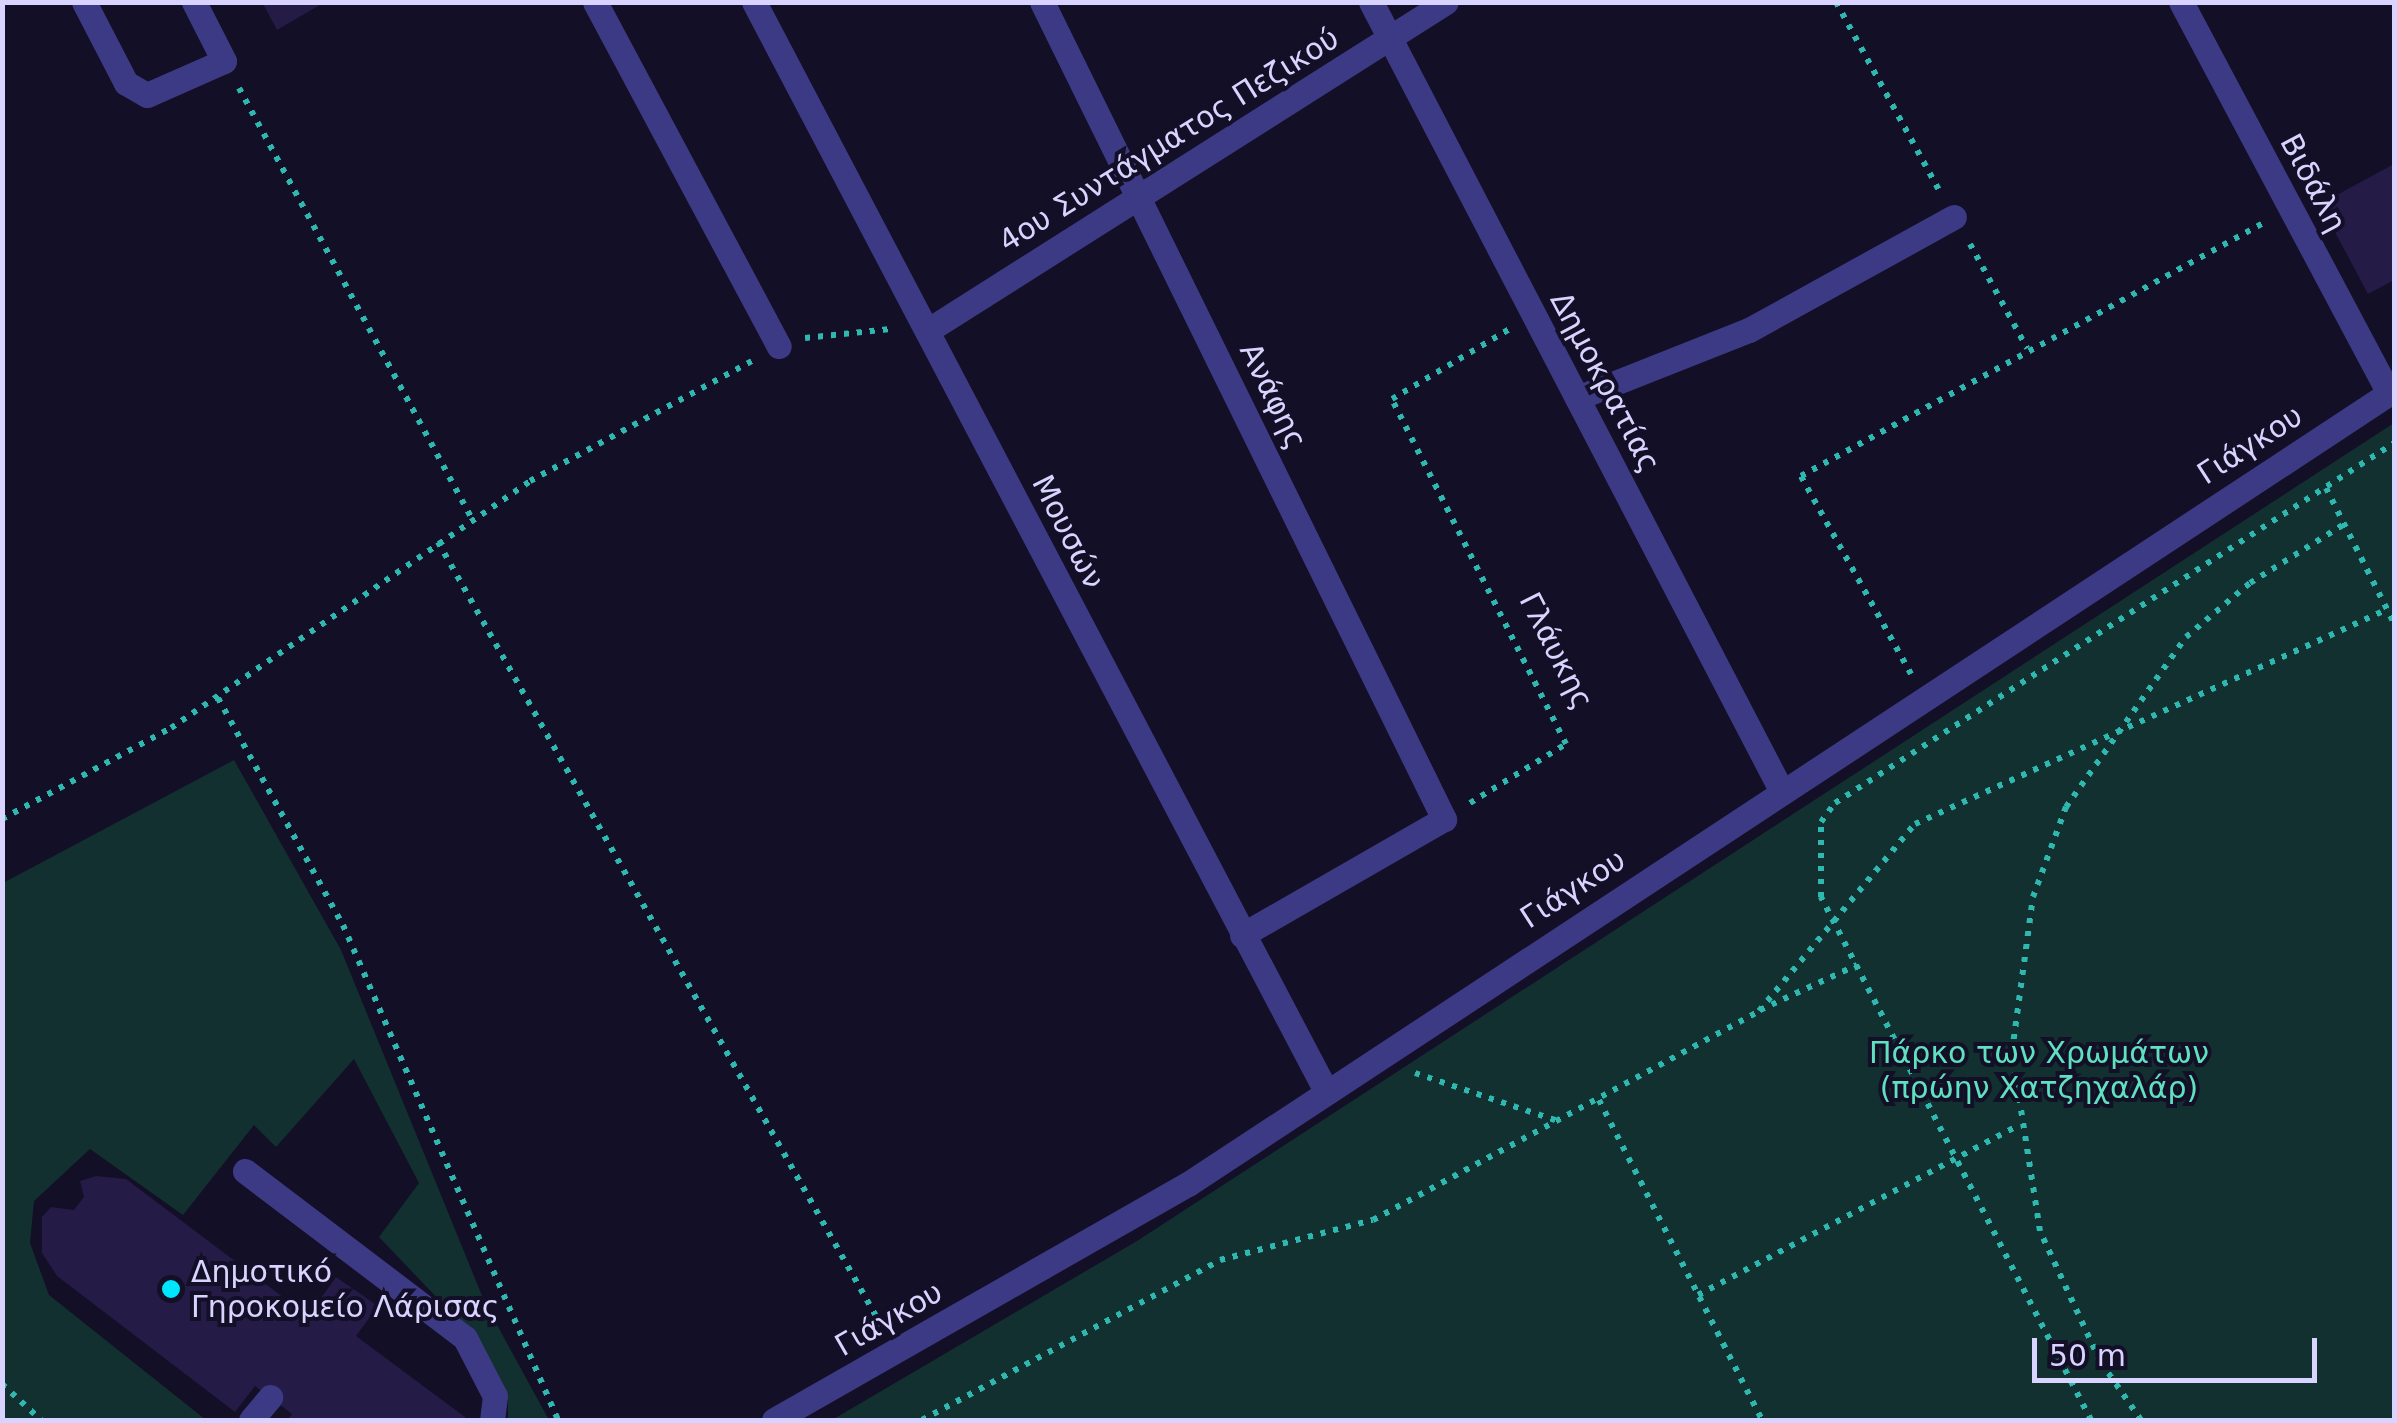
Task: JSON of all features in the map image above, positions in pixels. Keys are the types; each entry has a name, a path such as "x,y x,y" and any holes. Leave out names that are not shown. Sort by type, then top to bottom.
{"street":[{"path":"84,2 126,82 147,95 224,61 194,2"},
{"path":"594,2 779,346"},
{"name":"Μουσών","path":"754,2 1326,1091"},
{"name":"Ανάφης","path":"1042,2 1444,819"},
{"name":"Δημοκρατίας","path":"1372,2 1782,790"},
{"name":"4ου Συντάγματος Πεζικού","path":"927,331 1446,2"},
{"name":"Βιδάλη","path":"2181,2 2392,392"},
{"path":"1576,398 1749,330 1954,217"},
{"name":"Γιάγκου","path":"774,1420 1188,1184 2392,392"},
{"path":"1242,935 1444,819"},
{"path":"245,1171 465,1338 495,1396 492,1420"},
{"path":"251,1420 270,1397"}],"path":[{"path":"1836,2 2026,348"},
{"path":"224,61 473,521"},
{"path":"1924,697 1802,476 2026,348 2290,208"},
{"name":"Γλάυκης","path":"1444,819 1566,744 1392,399 1533,315"},
{"path":"2,820 218,698 438,542 779,346 834,330 927,331"},
{"path":"2091,1420 1835,924 1818,862 1820,822 1835,803 2394,443"},
{"path":"2326,488 2394,623"},
{"path":"2141,1420 2066,1295 2040,1231 2019,1126 2016,979 2034,897 2066,807 2114,728 2186,637 2250,583 2346,524"},
{"path":"438,542 896,1352"},
{"path":"1759,1011 1915,824 2114,728 2388,609"},
{"path":"218,698 343,925 558,1420"},
{"path":"922,1420 1220,1260 1373,1220 1759,1011 1857,965"},
{"path":"1375,1059 1556,1120"},
{"path":"1599,1100 1762,1420"},
{"path":"1698,1295 2019,1126"},
{"path":"2,1384 40,1420"}],"green space":[{"name":"Πάρκο των Χρωμάτων (πρώην Χατζηχαλάρ)","path":"2394,423 2394,1420 832,1420 1137,1241"},
{"path":"234,760 341,950 485,1303 549,1420 508,1420 508,1396 483,1346 379,1237 419,1183 354,1059 276,1147 254,1125 183,1215 90,1149 34,1201 30,1243 49,1295 206,1420 3,1420 3,883"}],"building":[{"path":"262,2 325,2 277,30"},
{"path":"2394,164 2394,280 2368,294 2320,204"},
{"name":"Δημοτικό Γηροκομείο Λάρισας","path":"96,1176 126,1179 308,1316 336,1277 378,1306 356,1336 469,1420 287,1420 292,1414 255,1386 235,1412 57,1276 42,1253 42,1217 51,1207 74,1210 84,1197 80,1181"}],"place":[{"name":"Δημοτικό Γηροκομείο Λάρισας","path":"171,1289"}]}
